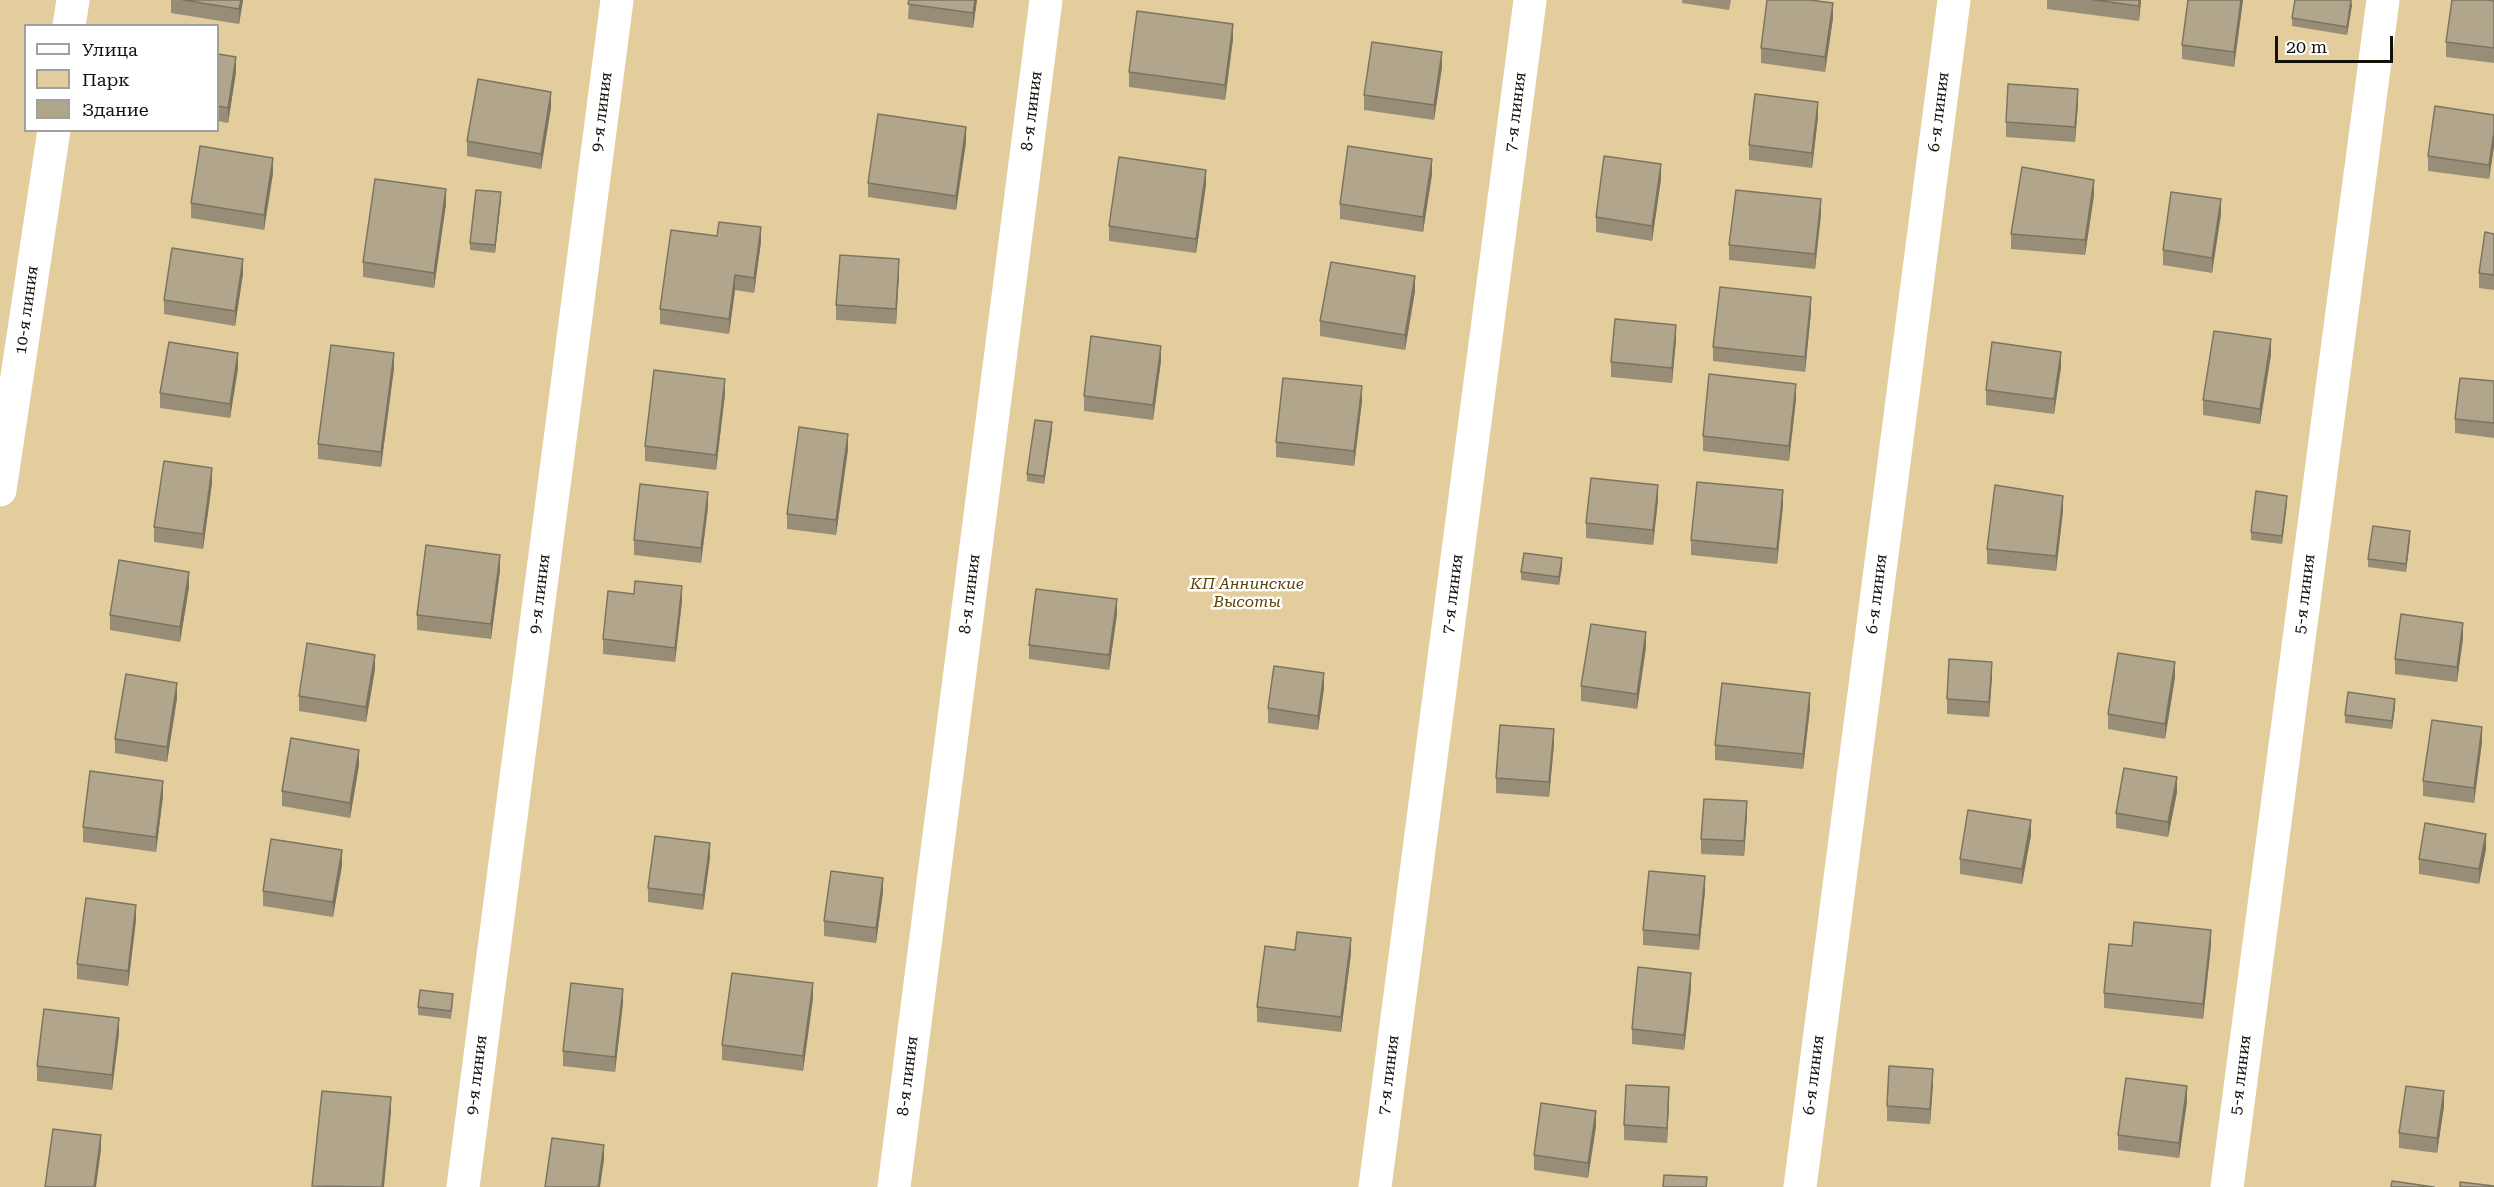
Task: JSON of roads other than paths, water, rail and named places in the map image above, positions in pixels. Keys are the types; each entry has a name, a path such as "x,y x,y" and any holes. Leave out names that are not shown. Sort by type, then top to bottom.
{"street":[{"path":"69,24 73,0"},
{"name":"9-я линия","path":"463,1187 616,0"},
{"name":"8-я линия","path":"894,1187 1046,0"},
{"name":"7-я линия","path":"1375,1187 1530,0"},
{"name":"6-я линия","path":"1800,1187 1954,0"},
{"name":"5-я линия","path":"2227,1187 2383,0"},
{"name":"10-я линия","path":"0,490 54,132"}],"park label":[{"name":"КП Аннинские Высоты","path":"1247,593"}]}
